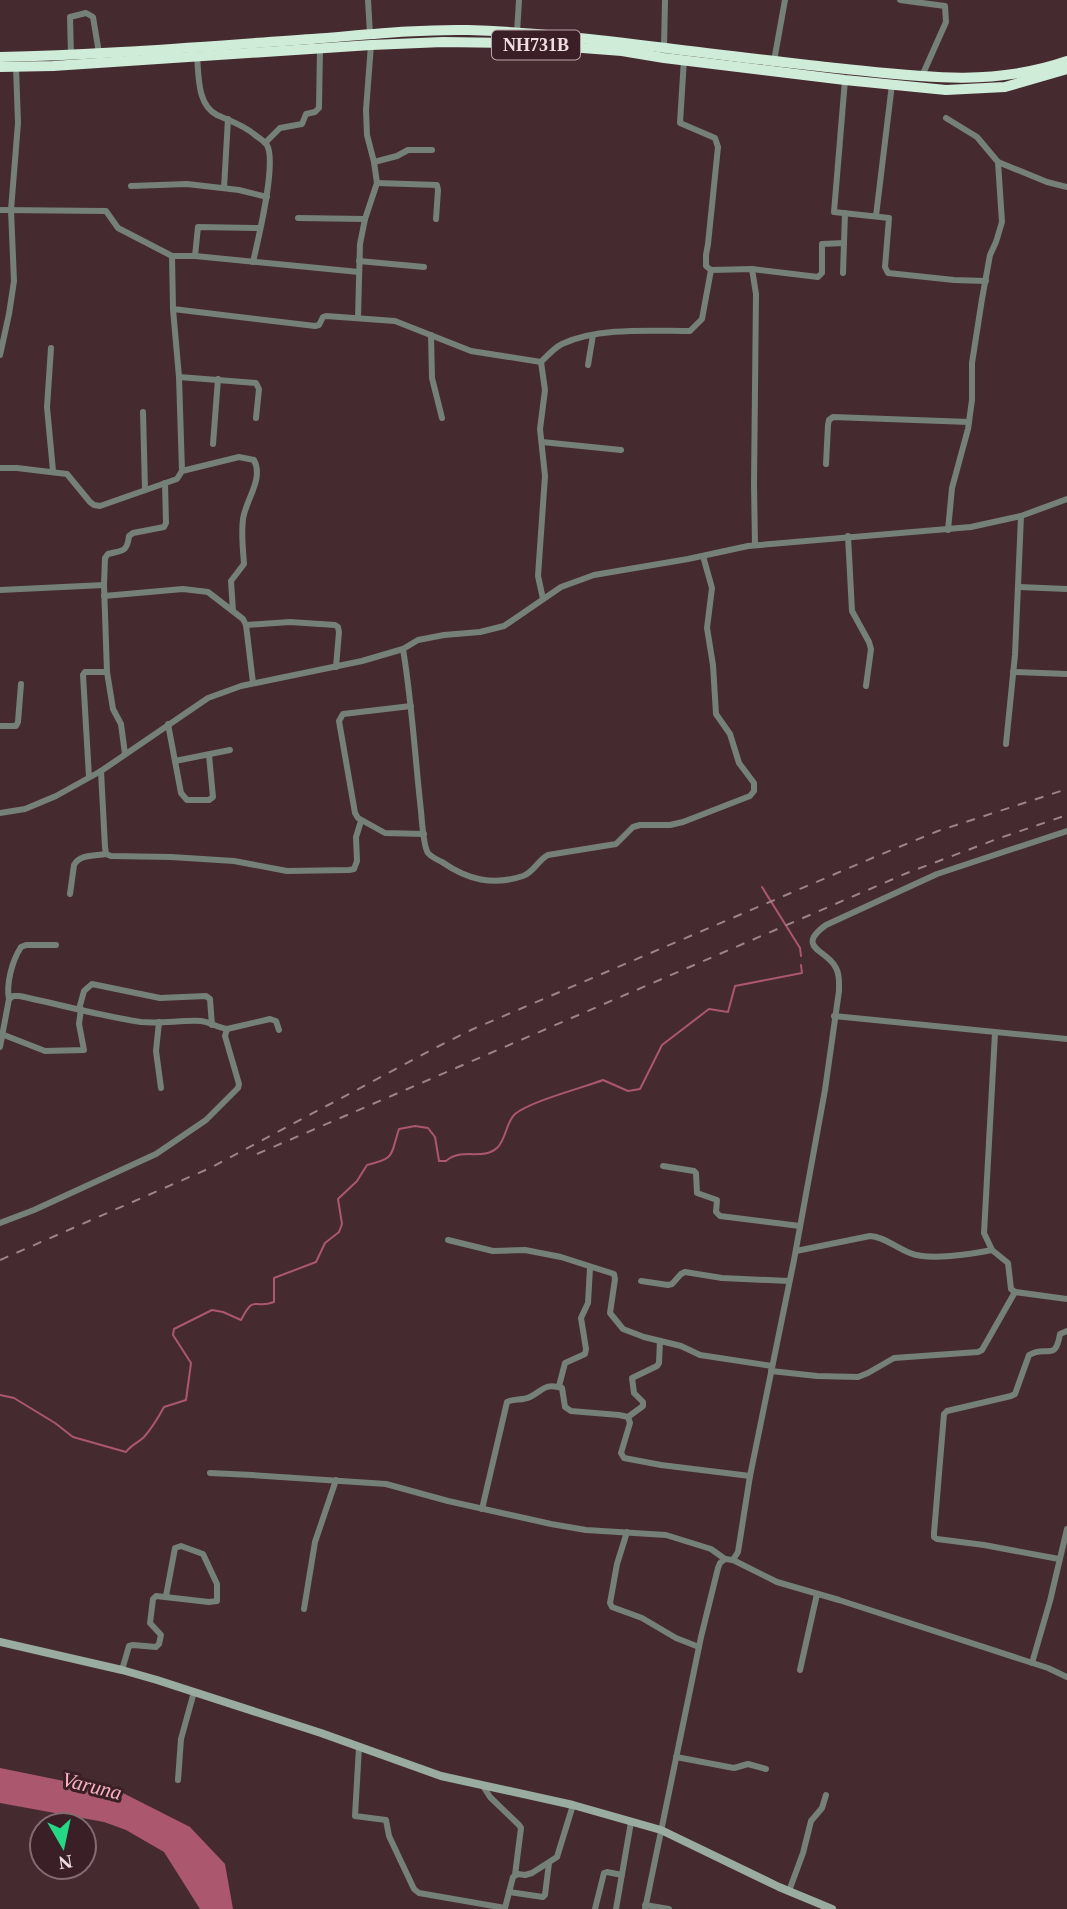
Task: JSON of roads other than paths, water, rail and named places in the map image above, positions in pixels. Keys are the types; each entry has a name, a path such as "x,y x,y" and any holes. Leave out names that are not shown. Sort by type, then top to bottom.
{"highway":[{"path":"0,57 370,40 466,30 631,43 774,61 966,79 1007,76 1067,61"},
{"name":"NH731B","path":"0,67 320,49 370,40 516,43 622,51 845,80 946,90 1004,87 1067,69"}],"street":[{"path":"358,318 360,244 377,183 367,135 370,40 368,0"},
{"path":"517,33 519,0"},
{"path":"664,48 666,0"},
{"path":"774,61 785,0"},
{"path":"900,0 945,3 946,22 922,76"},
{"path":"71,55 70,17 86,13 93,17 99,53"},
{"path":"265,143 277,130 302,124 306,114 316,112 319,108 320,49"},
{"path":"197,57 199,83 205,104 213,113 250,130 265,143 269,152 267,197 253,262"},
{"path":"684,60 680,123 715,138 718,147 706,266 710,270 752,270 818,278 822,273 822,244 844,243"},
{"path":"0,355 13,281 11,210 18,123 16,67"},
{"path":"845,80 834,212 887,216 890,220 886,272 986,281"},
{"path":"876,216 892,84"},
{"path":"947,118 977,137 998,162 1067,187"},
{"path":"224,188 228,120"},
{"path":"374,162 397,156 408,149 432,150"},
{"path":"948,530 952,488 969,422 972,363 990,255 1002,222 998,162"},
{"path":"377,183 437,185 436,219"},
{"path":"131,186 187,184 267,197"},
{"path":"0,210 106,211 118,228 172,256 359,272"},
{"path":"843,273 845,213"},
{"path":"298,218 365,219"},
{"path":"195,256 198,227 260,228"},
{"path":"0,468 67,474 94,505 108,504 180,477 179,377 172,256"},
{"path":"359,261 424,267"},
{"path":"541,362 561,344 593,335 636,331 690,331 702,318 710,270"},
{"path":"752,270 756,294 755,545"},
{"path":"173,309 315,326 326,316 395,321 471,351 541,362"},
{"path":"431,335 432,377 442,418"},
{"path":"588,365 593,335"},
{"path":"51,348 47,407 53,471"},
{"path":"541,362 545,390 540,429 545,476 538,576 543,599"},
{"path":"179,377 256,383 256,418"},
{"path":"212,444 218,379"},
{"path":"143,412 145,490"},
{"path":"826,464 828,425 833,417 969,422"},
{"path":"542,442 621,450"},
{"path":"182,471 239,457 254,460 256,463 258,475 242,522 244,564 231,581 233,611"},
{"path":"125,754 121,724 113,709 107,672 105,558 108,554 125,550 129,536 133,533 164,527 165,483"},
{"path":"0,813 25,809 56,796 101,771 208,698 253,683 336,667 403,649 418,640 504,626 561,587 594,575 755,545 971,527 1021,516 1067,499"},
{"path":"1006,744 1019,587 1021,516"},
{"path":"848,536 852,611 872,649 866,687"},
{"path":"403,649 425,847 428,853 459,874 496,881 523,876 548,855 616,844 633,827 683,822 750,796 754,791 754,783 739,763 730,734 714,707 713,666 707,628 712,588 703,556"},
{"path":"0,590 104,585"},
{"path":"1019,587 1067,589"},
{"path":"104,596 191,589 208,592 246,625 253,683"},
{"path":"246,625 290,622 335,625 339,632 336,667"},
{"path":"89,777 83,675 90,670 107,672"},
{"path":"1013,672 1067,674"},
{"path":"0,726 16,726 18,722 21,684"},
{"path":"411,706 343,714 338,721 355,813 361,821 385,834 424,834"},
{"path":"168,724 182,796 187,800 209,800 213,797 209,755"},
{"path":"175,761 230,750"},
{"path":"101,771 106,854"},
{"path":"70,894 76,861 106,854 116,857 233,861 287,871 354,869 358,861 355,841 361,821"},
{"path":"733,1560 738,1552 750,1476 796,1251 825,1090 839,991 836,967 817,951 813,940 815,934 826,925 937,874 1067,831"},
{"path":"0,1044 4,1035 6,996 13,962 21,947 56,945"},
{"path":"4,1035 45,1051 84,1049 79,1024 80,1009 84,991 92,984 160,998 206,996 210,999 212,1025"},
{"path":"6,996 19,996 143,1022 205,1021 227,1028 271,1019 276,1021 279,1030"},
{"path":"834,1016 1067,1039"},
{"path":"159,1022 156,1051 161,1088"},
{"path":"0,1223 156,1154 206,1120 239,1084 225,1036 227,1028"},
{"path":"995,1032 984,1227 988,1245 1008,1263 1009,1285 1015,1292 1067,1299"},
{"path":"663,1166 694,1171 697,1193 717,1200 716,1212 720,1216 800,1226"},
{"path":"796,1251 870,1236 915,1255 957,1256 992,1250"},
{"path":"448,1240 493,1251 519,1250 567,1259 611,1273 615,1276 610,1313 620,1327 707,1357 817,1376 858,1377 894,1357 978,1352 982,1350 1015,1292"},
{"path":"559,1386 565,1363 585,1354 581,1318 589,1303 590,1268"},
{"path":"641,1281 668,1285 681,1274 690,1272 722,1278 789,1282"},
{"path":"1059,1559 937,1539 934,1533 944,1414 1015,1394 1029,1355 1034,1352 1054,1351 1058,1348 1060,1334 1067,1331"},
{"path":"482,1509 507,1402 529,1397 544,1387 559,1386 564,1391 565,1407 570,1411 628,1417 643,1406 643,1402 634,1393 632,1378 657,1366 660,1340"},
{"path":"628,1417 630,1423 621,1453 624,1458 750,1476"},
{"path":"210,1473 386,1484 482,1509 586,1530 666,1535 711,1549 725,1559 733,1560 764,1577 1048,1668 1067,1677"},
{"path":"304,1609 315,1542 336,1480"},
{"path":"1032,1663 1067,1529"},
{"path":"627,1532 617,1564 610,1603 612,1607 642,1618 699,1647"},
{"path":"122,1670 129,1646 156,1647 159,1644 162,1635 150,1623 153,1599 156,1596 217,1601 216,1584 203,1554 181,1546 175,1548 166,1596"},
{"path":"669,1909 645,1907 699,1647 718,1568 725,1559"},
{"path":"800,1670 817,1594"},
{"path":"0,1642 122,1670 321,1732 441,1776 573,1805 661,1830 829,1909"},
{"path":"177,1780 181,1739 194,1692"},
{"path":"359,1747 355,1816 386,1820 389,1836 416,1891 505,1908 515,1875 521,1828 489,1797 483,1786"},
{"path":"676,1757 734,1768 748,1764 766,1769"},
{"path":"789,1891 811,1821 822,1808 826,1795"},
{"path":"515,1875 528,1875 557,1857 573,1805"},
{"path":"616,1909 631,1822"},
{"path":"509,1892 543,1897 549,1863"},
{"path":"595,1909 604,1873 622,1875"}],"waterway":[{"path":"762,887 800,948 801,956"},
{"path":"0,1395 14,1398 73,1437 126,1452 147,1434 164,1407 186,1400 191,1363 173,1335 174,1329 212,1310 241,1320 252,1305 274,1302 274,1278 316,1262 325,1243 339,1232 342,1224 338,1199 357,1181 367,1165 383,1160 391,1154 399,1129 415,1126 428,1128 435,1137 439,1161 459,1155 491,1152 500,1145 515,1114 533,1104 603,1080 628,1091 640,1089 662,1045 709,1009 728,1012 735,986 802,973 801,965"}],"railway":[{"path":"0,1260 210,1168 471,1030 938,831 1067,789"},
{"path":"257,1154 907,873 1067,815"}],"water label":[{"name":"Varuna","path":"92,1786"}]}
